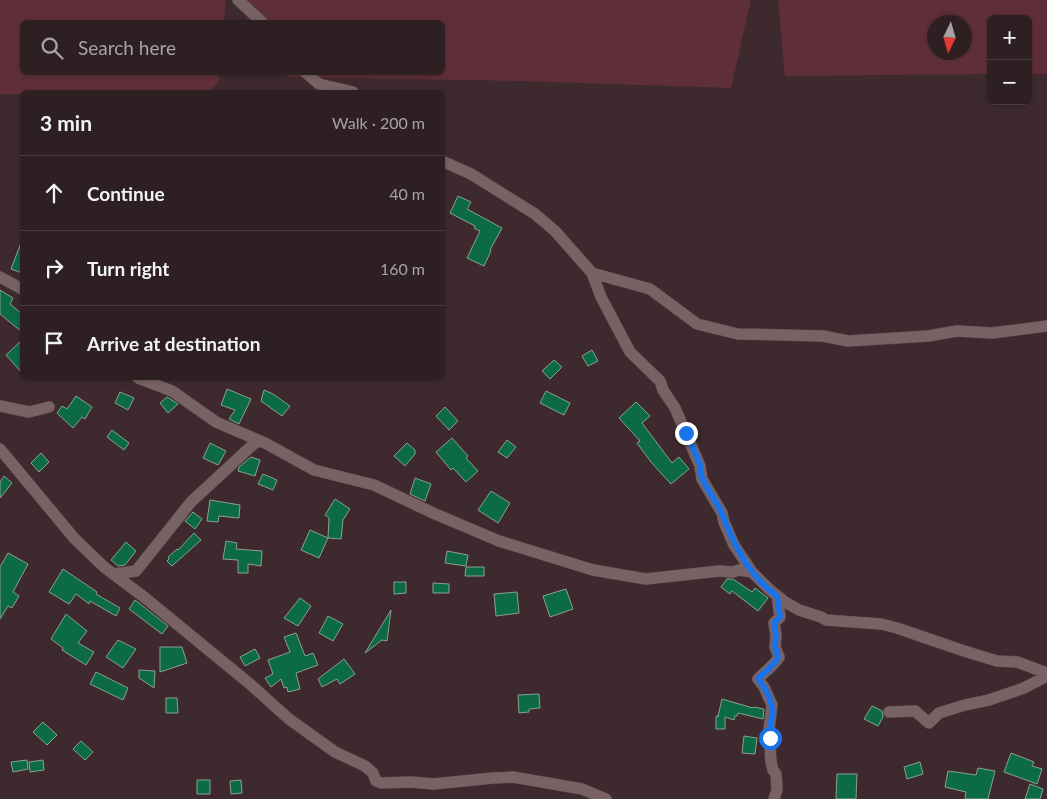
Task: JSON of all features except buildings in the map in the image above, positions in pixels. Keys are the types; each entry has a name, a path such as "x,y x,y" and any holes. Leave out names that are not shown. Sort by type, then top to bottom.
{"street":[{"path":"238,0 260,20"},
{"path":"308,75 319,84 344,90"},
{"path":"445,162 471,174 535,214 555,231 592,273 601,297 630,352 660,381 663,390 675,408 700,466 702,479 722,513 734,545 752,572 777,596 799,610 821,616 826,620 864,622 897,628 997,661 1017,662 1047,674"},
{"path":"592,273 650,288 698,324 738,334 823,336 848,341 920,337 957,331 992,333 1047,326"},
{"path":"0,277 20,288"},
{"path":"143,380 172,391 216,422 258,440 314,470 374,485 499,541 593,570 646,579 719,571 733,572 739,570 752,572"},
{"path":"0,406 29,412 49,407"},
{"path":"114,574 136,571 191,502 258,440"},
{"path":"0,449 74,538 114,574 250,684 288,719 335,752 364,766 373,773 376,781 381,783 411,782 433,784 513,777 582,788 606,799"},
{"path":"774,799 777,790 777,779 771,762 769,729 772,705 758,679 776,662 778,657 775,647 774,623 780,617 777,596"},
{"path":"889,712 915,711 929,723 939,712 965,704 989,700 1024,688 1047,674"}],"shaded area":[{"path":"0,0 226,0 224,20 20,20 20,75 220,75 219,81 212,90 20,90 20,94 0,94"},
{"path":"247,0 751,0 731,88 520,81 287,77 286,75 445,75 445,20 247,19"},
{"path":"778,0 1047,0 1047,74 1032,74 1032,15 987,15 987,74 785,76"}],"route":[{"path":"686,433 700,466 702,479 722,513 734,545 752,572 777,596 780,617 774,623 774,630 776,635 775,647 778,657 776,662 758,679 772,705 769,729 770,738"}]}
